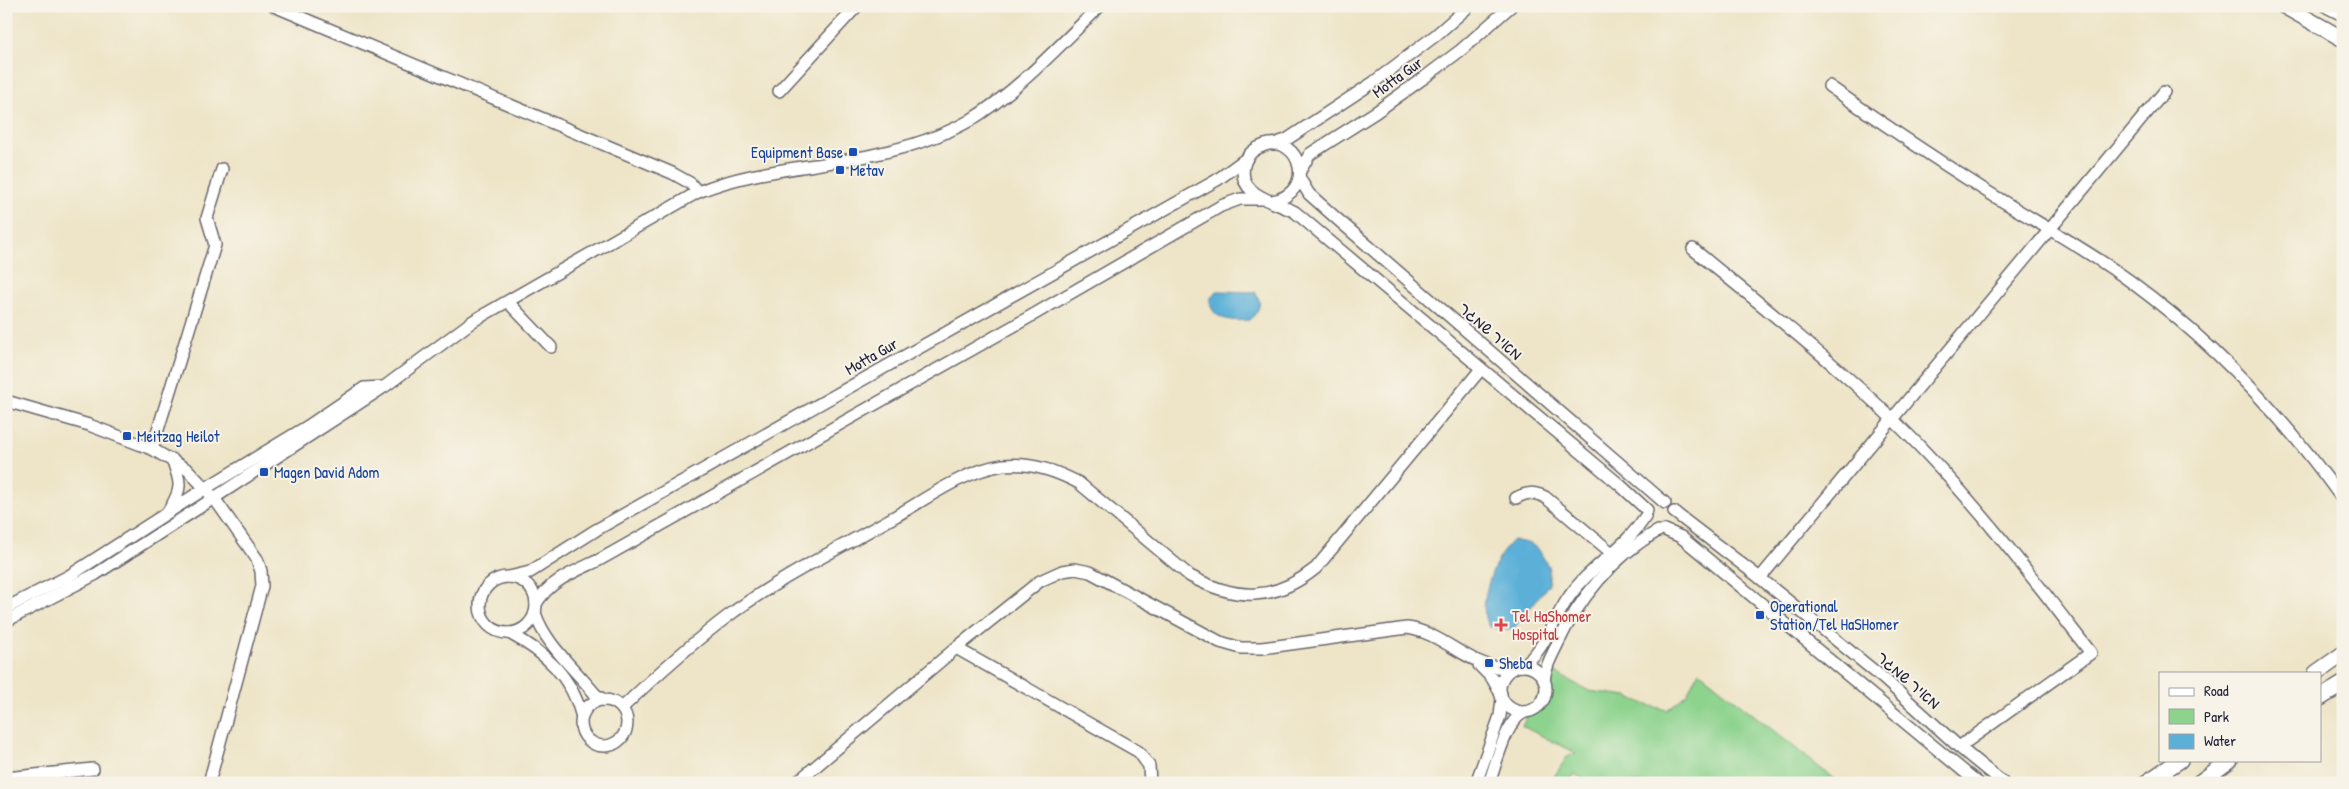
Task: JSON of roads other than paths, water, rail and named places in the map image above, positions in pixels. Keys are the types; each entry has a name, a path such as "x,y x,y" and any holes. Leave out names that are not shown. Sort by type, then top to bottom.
{"main road":[{"path":"2284,6 2343,39"},
{"path":"2329,6 2343,13"},
{"path":"2317,672 2343,654"},
{"path":"2322,697 2343,684"},
{"path":"2146,783 2177,762"},
{"path":"2199,783 2227,762"}],"street":[{"path":"274,6 672,173 690,183 698,192"},
{"path":"779,92 857,6"},
{"path":"6,621 96,574 384,387 473,321 698,192 763,172 872,155 920,142 968,121 998,101 1100,6"},
{"name":"Motta Gur","path":"1274,144 1286,140 1374,82 1436,36 1469,6"},
{"name":"Motta Gur","path":"1300,175 1310,154 1376,112 1425,77 1461,50 1511,6"},
{"path":"1829,86 1905,139 1985,190 2051,228 2132,283 2214,351 2277,416 2341,493"},
{"path":"1760,578 2164,92"},
{"path":"509,633 523,629 530,624 542,594 553,583 608,555 1019,323 1220,206 1240,199 1268,200 1282,199 1290,194 1300,175 1294,155 1287,148 1274,144 1260,146 1247,158 1243,169 1244,178 1254,195 1268,200 1295,212 1641,503 1649,526 1681,537 1870,696 1978,783"},
{"name":"Motta Gur","path":"582,717 571,685 556,667 535,649 509,633 493,629 486,623 480,606 481,597 488,585 496,580 530,572 596,530 1217,180 1247,158"},
{"path":"152,449 215,245 206,218 222,169"},
{"name":"מאיר שמגר","path":"1300,175 1309,194 1670,508 1884,679 1959,747 2003,783"},
{"path":"1693,249 1819,353 1926,452 1994,527 2090,653 1959,747"},
{"path":"508,302 551,347"},
{"path":"622,708 728,616 768,590 964,478 1002,466 1024,464 1060,473 1079,483 1190,576 1209,586 1229,593 1250,595 1284,589 1301,580 1316,568 1481,369"},
{"path":"6,608 69,576 206,488 308,426 364,388 384,387"},
{"path":"6,400 89,425 152,449 172,459 188,470 206,488 257,559 262,571 262,586 209,783"},
{"path":"166,515 179,495 180,488 180,480 172,459"},
{"path":"1516,498 1535,492 1545,496 1613,554"},
{"path":"1476,783 1500,716 1501,682 1504,677 1536,653 1569,596 1583,579 1635,533 1653,504 1670,508 1672,525 1638,544 1603,576 1581,601 1549,662 1544,681 1546,694 1543,701 1532,710 1520,714 1507,733 1489,783"},
{"path":"796,783 956,648 1040,581 1051,575 1075,569 1090,572 1103,578 1229,646 1262,648 1407,628 1427,634 1474,661 1492,668 1518,667 1534,669 1544,681"},
{"path":"509,577 516,578 529,587 536,608 538,624 549,640 595,694 622,708 627,721 626,730 622,739 609,746 599,746 587,738 581,727 582,717 591,704 604,700"},
{"path":"956,648 986,667 1139,752 1149,766 1150,783"},
{"path":"1474,661 1492,678 1502,697 1512,709 1525,712"},
{"path":"1870,696 1884,679"},
{"path":"6,778 31,780 92,769"}],"water":[{"path":"1217,291 1255,292 1259,300 1259,307 1249,320 1236,321 1223,318 1211,306 1210,299"},
{"path":"1513,540 1531,544 1539,550 1549,568 1549,584 1515,627 1505,630 1489,627 1485,618 1484,607 1489,582 1494,569 1506,547"}],"place":[{"name":"Equipment Base","path":"853,152"},
{"name":"Metav","path":"840,170"},
{"name":"Meitzag Heilot","path":"127,436"},
{"name":"Magen David Adom","path":"264,472"},
{"name":"Operational Station/Tel HaSHomer","path":"1760,615"},
{"name":"Tel HaShomer Hospital","path":"1501,625"},
{"name":"Sheba","path":"1489,663"}]}
